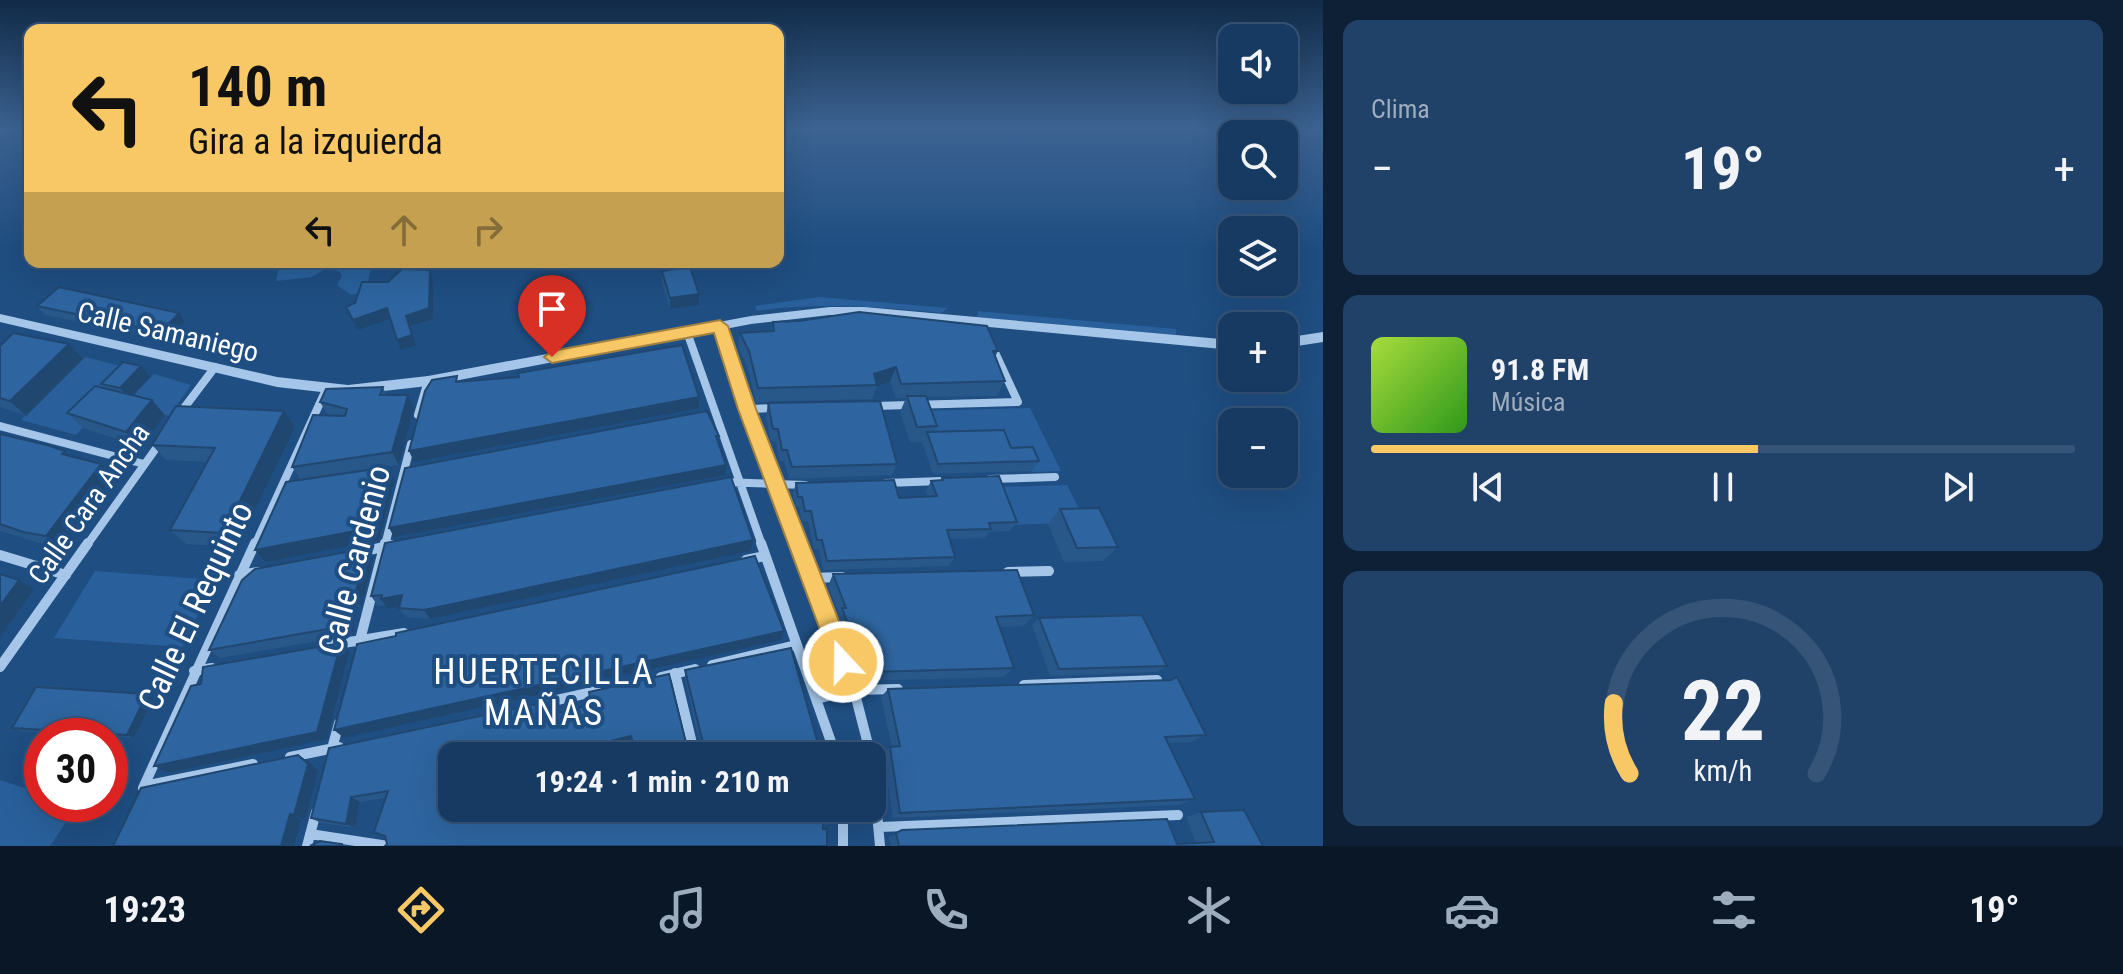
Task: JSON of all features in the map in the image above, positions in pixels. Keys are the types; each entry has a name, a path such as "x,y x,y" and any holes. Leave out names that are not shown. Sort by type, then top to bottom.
{"street":[{"name":"Calle Samaniego","path":"0,318 32,329 277,382 348,390 428,381 720,326 830,311 864,311 1218,344"},
{"path":"865,406 1018,402 982,324"},
{"path":"720,326 747,409 854,690 868,742"},
{"path":"687,332 831,742"},
{"path":"1298,341 1323,337"},
{"name":"Calle Cara Ancha","path":"0,667 215,367"},
{"name":"Calle Cardenio","path":"355,657 428,381"},
{"name":"Calle El Requinto","path":"137,800 326,389"},
{"path":"747,409 789,408"},
{"path":"701,414 716,412"},
{"path":"0,426 144,464"},
{"path":"977,480 1055,477"},
{"path":"719,483 741,481 821,485"},
{"path":"868,483 946,481"},
{"path":"279,490 293,488"},
{"path":"353,554 395,544"},
{"path":"0,555 66,575"},
{"path":"739,561 765,556"},
{"path":"239,575 262,571"},
{"path":"1001,572 1049,571"},
{"path":"811,578 858,577"},
{"path":"318,648 412,631"},
{"path":"645,680 796,645"},
{"path":"194,671 219,666"},
{"path":"675,673 692,742"},
{"path":"1014,685 1157,680"},
{"path":"538,704 614,687"},
{"path":"816,699 854,690 918,688"},
{"path":"329,763 340,718"},
{"path":"144,786 347,746"},
{"path":"318,806 309,840 388,846"},
{"path":"880,827 1178,815"},
{"path":"843,822 843,846"},
{"path":"879,822 880,846"}],"shaded area":[{"path":"279,268 325,268 312,277 276,281"},
{"path":"371,268 365,292 351,295 337,285 342,276 340,272 330,269"},
{"path":"819,297 948,308 941,313 826,306 757,311 755,306"},
{"path":"978,311 1176,329 1176,335 977,317"},
{"path":"85,357 136,370 76,435 21,420"},
{"path":"154,374 191,385 169,416 124,405"},
{"path":"1030,408 1061,471 1032,472 1026,458 1015,458 1008,440 929,442 918,411"},
{"path":"1067,485 1086,522 1007,525 993,487"},
{"path":"95,571 215,580 182,647 54,638"},
{"path":"0,780 24,788 24,822 66,822 50,846 0,846"}],"building":[{"path":"690,268 699,294 670,298 662,271"},
{"path":"402,269 430,270 429,308 406,316 412,335 397,340 387,308 353,320 346,307 355,303 362,282 388,282"},
{"path":"59,287 179,313 161,332 37,306"},
{"path":"859,312 987,326 998,351 993,351 1005,381 901,384 896,367 874,374 877,385 758,388 749,351 740,333 774,331 773,322"},
{"path":"13,333 69,344 10,401 0,398 0,346"},
{"path":"682,345 699,397 409,451 425,391 432,380 457,376 456,382 519,377 518,373"},
{"path":"123,362 141,366 120,388 101,384"},
{"path":"95,386 152,400 126,432 67,413"},
{"path":"383,387 380,395 408,395 392,452 292,467 313,415 345,416 347,409 320,402 326,389"},
{"path":"907,396 926,396 937,426 917,427"},
{"path":"880,401 897,464 792,467 787,450 782,450 778,429 773,429 768,403"},
{"path":"176,406 284,411 224,533 170,530 215,448 152,445"},
{"path":"707,411 719,436 716,436 726,465 389,528 405,468"},
{"path":"1004,430 1011,448 1033,447 1039,461 938,464 927,432"},
{"path":"0,434 47,445 65,451 62,454 101,464 46,536 0,524"},
{"path":"388,467 371,528 255,550 286,482"},
{"path":"999,476 1017,522 989,523 991,529 947,530 955,557 827,561 822,540 817,540 811,511 805,511 796,483 894,480 899,498 937,496 931,481 942,478"},
{"path":"731,477 753,540 424,610 399,608 402,595 381,599 382,595 371,596 385,543"},
{"path":"1099,508 1118,547 1077,548 1060,509"},
{"path":"368,548 354,598 350,598 345,626 209,650 242,580 255,569"},
{"path":"755,556 784,631 334,730 357,644"},
{"path":"1017,570 1034,615 996,617 1014,668 868,672 852,622 847,622 842,608 846,608 833,574"},
{"path":"0,574 19,580 0,606"},
{"path":"1142,615 1167,666 1059,669 1039,618"},
{"path":"341,643 317,732 154,766 191,686 201,684 203,667"},
{"path":"791,648 818,742 703,742 685,670"},
{"path":"669,674 686,742 632,742 631,736 606,742 438,742 438,822 823,822 823,829 827,829 827,846 385,846 385,836 374,832 388,791 351,797 346,824 311,818 329,748 556,700 557,713 591,705 589,692"},
{"path":"1177,677 1206,735 1165,737 1195,799 900,813 890,747 900,746 888,689 1171,680"},
{"path":"36,687 147,694 128,733 128,718 24,718 24,729 12,728"},
{"path":"298,755 308,764 294,815 290,814 281,846 113,846 125,822 128,822 128,815 141,788"},
{"path":"1244,810 1263,846 899,846 896,833 902,830 1167,819 1177,844 1214,842 1201,812"},
{"path":"320,841 342,844 342,846 310,846"}],"district":[{"name":"HUERTECILLA MAÑAS","path":"544,692"}],"route":[{"path":"552,357 720,326 747,409 843,662"}]}
